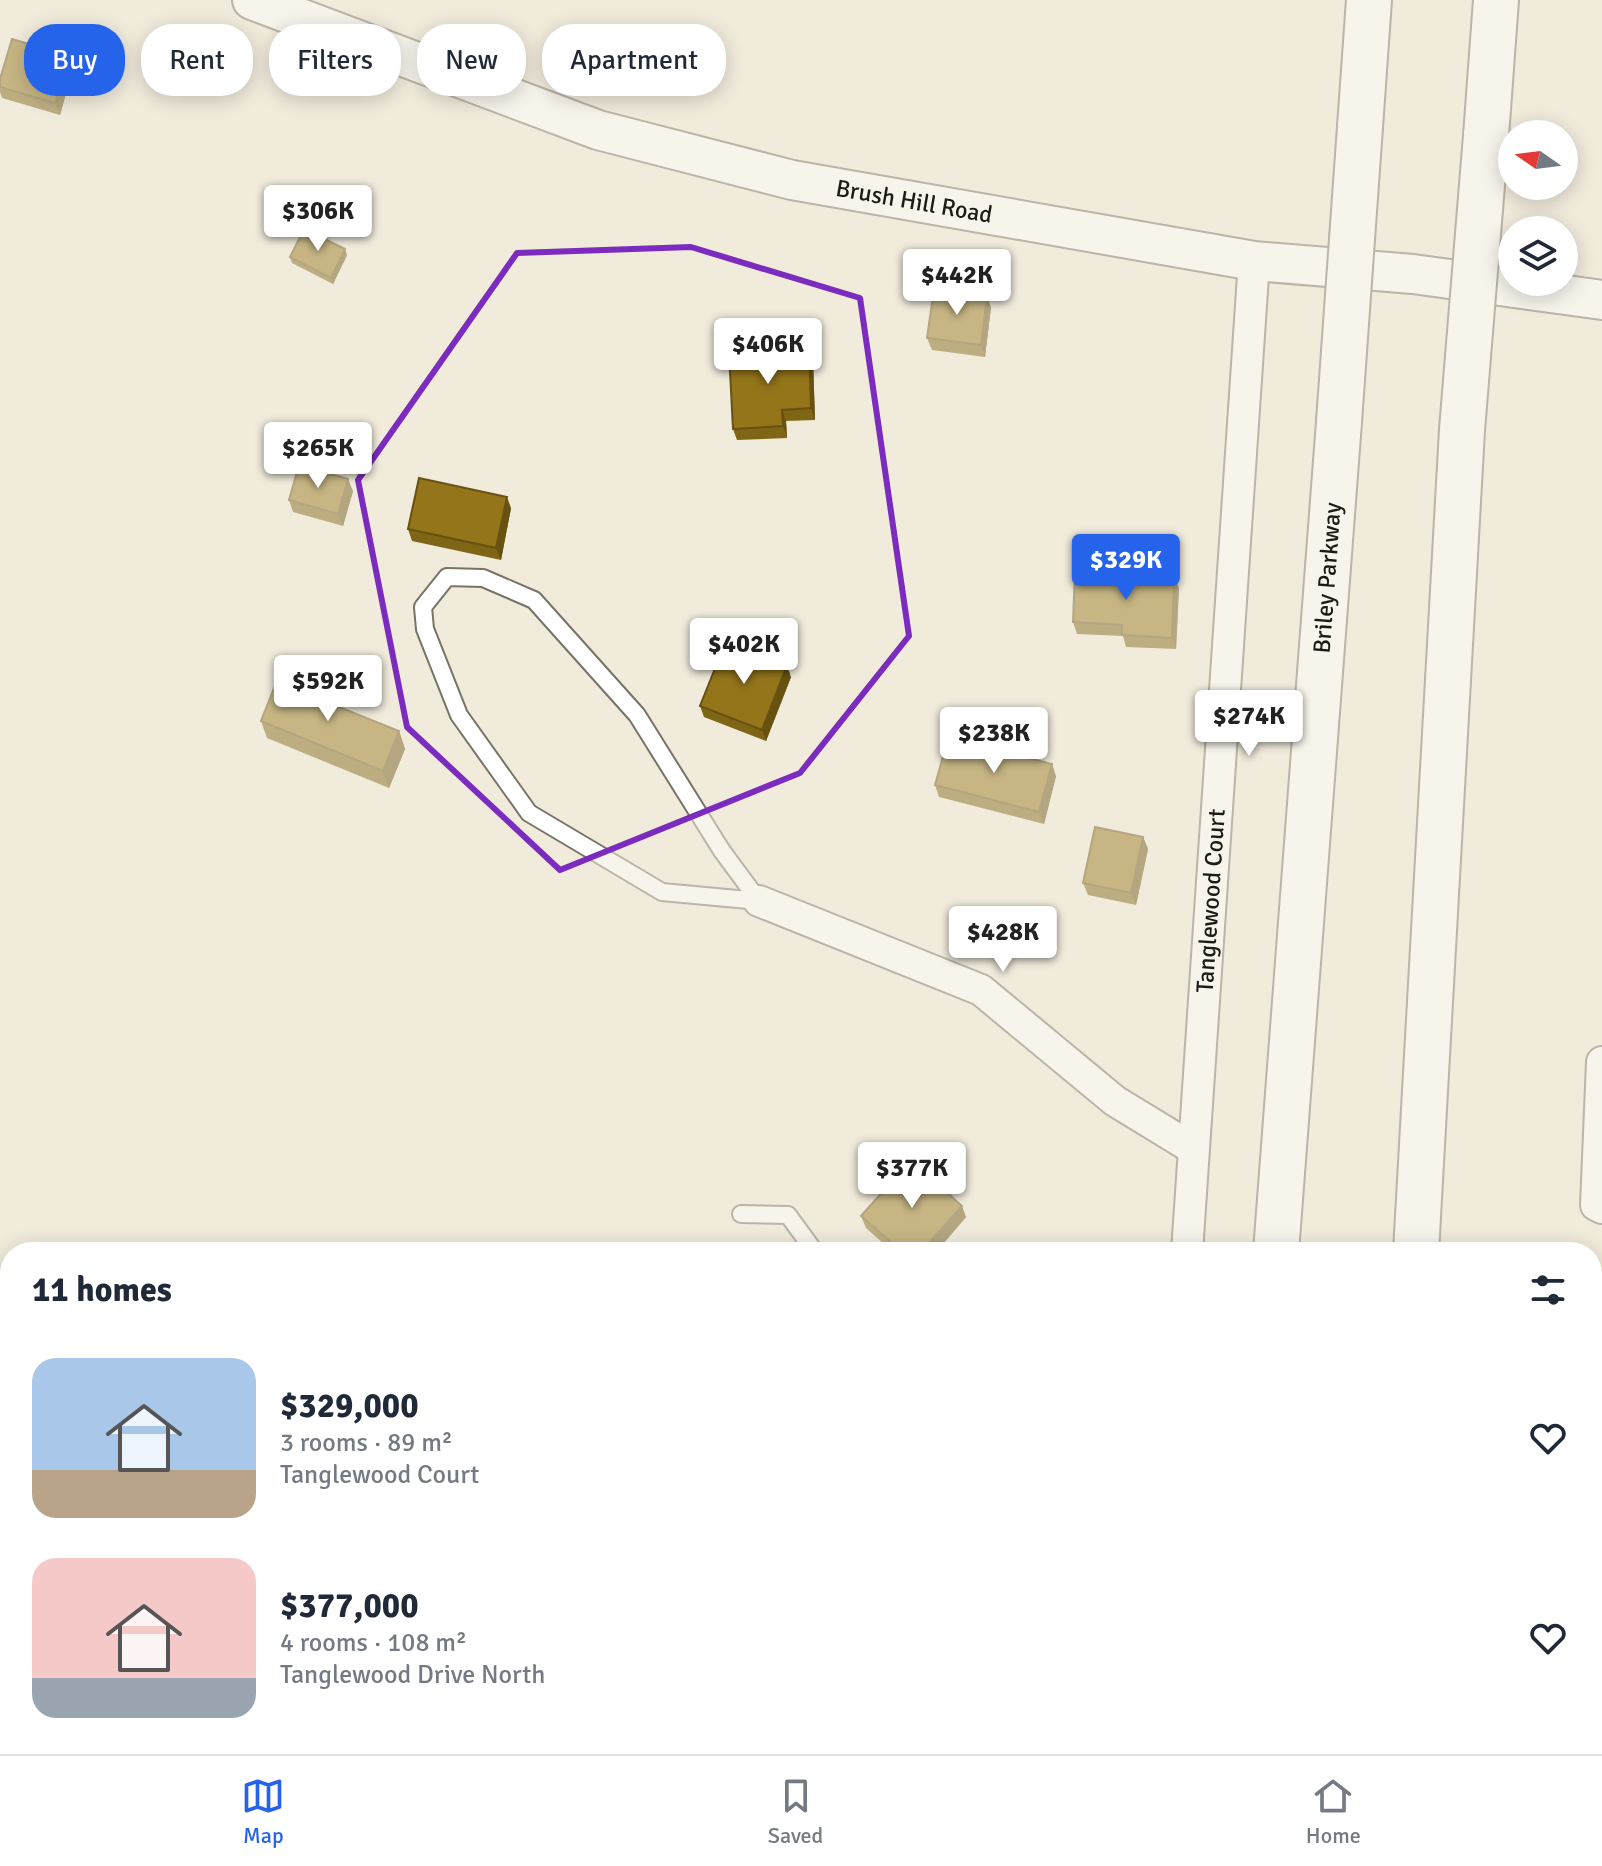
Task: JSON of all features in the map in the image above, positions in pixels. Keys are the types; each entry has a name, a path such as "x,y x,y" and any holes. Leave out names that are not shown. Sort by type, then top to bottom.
{"highway":[{"name":"Briley Parkway","path":"1277,1242 1369,0"},
{"path":"1417,1242 1462,430 1496,0"}],"street":[{"name":"Brush Hill Road","path":"252,0 598,130 792,180 1254,261 1413,274 1602,300"},
{"name":"Tanglewood Court","path":"1187,1242 1254,261"},
{"path":"759,901 981,990 1115,1101 1192,1148"},
{"path":"1599,1207 1602,1062"}],"lane":[{"path":"447,577 483,578 534,600 637,715 722,851 759,901 662,892 529,813 459,715 425,629 423,607 447,577"},
{"path":"741,1214 788,1215 808,1242"}],"highlighted area":[{"path":"691,247 860,298 909,636 800,773 560,870 407,727 358,480 517,253"}],"building":[{"path":"12,39 24,43 24,94 0,87"},
{"path":"31,96 57,96 55,103"},
{"path":"304,229 345,249 331,278 290,257"},
{"path":"934,289 987,296 981,345 927,338"},
{"path":"809,348 811,408 782,410 783,426 733,429 729,352"},
{"path":"299,465 348,479 338,514 289,500"},
{"path":"419,478 507,497 496,548 408,529"},
{"path":"1075,571 1174,576 1172,638 1122,635 1122,625 1073,622"},
{"path":"726,641 787,665 762,730 700,706"},
{"path":"280,673 338,696 334,705 399,731 383,771 261,721"},
{"path":"948,738 1052,764 1039,812 935,785"},
{"path":"1095,827 1143,837 1131,893 1083,883"},
{"path":"911,1160 962,1206 930,1242 891,1242 861,1216"}]}
